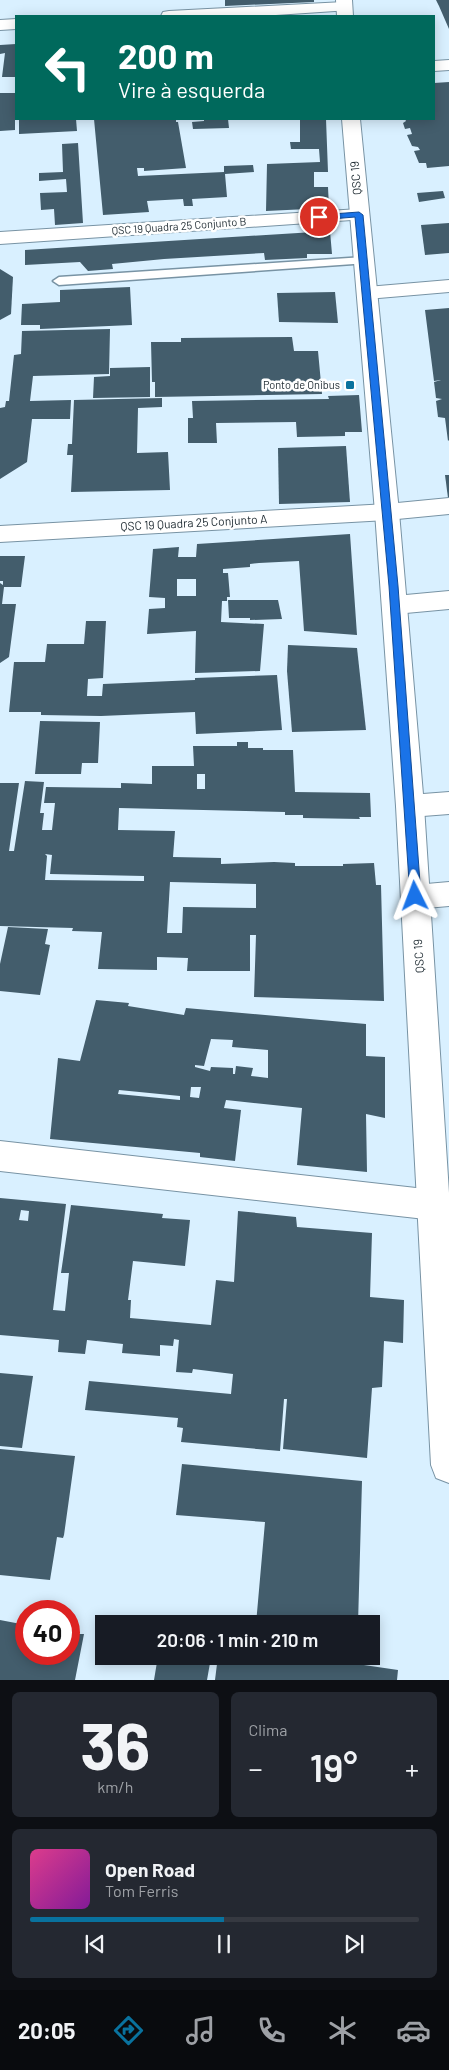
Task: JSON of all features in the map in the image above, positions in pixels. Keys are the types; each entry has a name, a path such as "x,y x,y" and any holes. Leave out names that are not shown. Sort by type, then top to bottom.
{"street":[{"path":"191,15 344,8"},
{"path":"0,25 15,24"},
{"path":"435,66 449,65"},
{"name":"QSC 19","path":"351,120 395,605 410,806 448,1446"},
{"name":"QSC 19 Quadra 25 Conjunto B","path":"0,238 359,215"},
{"path":"367,293 449,286"},
{"name":"QSC 19 Quadra 25 Conjunto A","path":"0,534 387,512 449,506"},
{"path":"395,605 449,600"},
{"path":"410,806 449,803"},
{"path":"415,896 449,894"},
{"path":"0,1156 434,1205"}],"lane":[{"path":"59,281 364,261"}],"building":[{"path":"225,0 314,0 314,2 225,6"},
{"path":"436,0 449,0 449,29 439,6"},
{"path":"15,44 15,77 2,77 5,53 0,54 0,45"},
{"path":"449,82 449,166 427,168 426,163 419,163 414,151 420,150 418,147 412,146 407,135 412,134 410,128 405,129 403,123 406,120 435,120 435,83"},
{"path":"0,93 15,93 15,130 0,131"},
{"path":"19,120 76,120 77,131 19,134"},
{"path":"94,120 176,120 178,122 186,168 144,171 144,168 137,168 138,176 224,172 224,166 253,165 254,172 225,174 227,197 192,199 193,206 184,206 183,199 147,201 149,212 103,215"},
{"path":"228,120 229,128 193,129 192,122"},
{"path":"300,120 326,120 328,172 314,172 314,187 328,187 329,208 266,211 267,164 320,162 319,149 291,149 290,142 300,142"},
{"path":"78,143 83,223 55,225 54,209 41,210 40,193 67,192 66,179 39,181 39,173 63,172 62,144"},
{"path":"443,191 445,198 419,202 417,193"},
{"path":"449,223 449,253 425,255 421,225"},
{"path":"330,231 332,254 307,254 307,258 265,260 264,253 112,264 113,269 88,271 80,262 25,265 25,250"},
{"path":"0,269 13,277 11,314 0,320"},
{"path":"130,287 132,325 40,329 40,325 21,325 22,304 60,302 60,290"},
{"path":"335,292 338,323 279,322 277,293"},
{"path":"449,308 448,441 445,418 438,417 436,401 442,399 436,398 434,382 441,380 434,381 425,310"},
{"path":"110,329 109,374 33,376 30,401 71,400 70,419 32,419 27,462 0,479 0,408 5,407 6,401 9,401 14,355 21,354 22,331"},
{"path":"292,337 294,351 318,351 322,394 155,397 155,382 152,382 151,342 181,342 181,338"},
{"path":"150,367 150,397 93,398 94,377 110,376 110,368"},
{"path":"359,395 362,432 345,432 345,436 297,437 296,422 216,423 217,443 188,443 188,418 193,418 192,401 329,399 328,396"},
{"path":"162,398 162,407 138,408 137,453 168,452 170,490 71,492 73,455 67,455 68,444 72,444 74,400"},
{"path":"346,446 350,502 279,504 278,448"},
{"path":"445,475 449,475 449,498 448,498"},
{"path":"350,534 357,635 304,631 299,561 259,563 250,564 250,567 223,569 223,573 228,573 230,597 227,597 227,601 222,601 221,622 264,624 260,671 195,673 196,631 147,634 149,609 165,608 165,598 149,597 153,549 179,547 178,557 196,557 197,544","holes":["177,579 196,579 196,596 177,596"]},
{"path":"0,556 25,556 21,587 4,587 2,604 16,604 9,657 0,663 0,583 3,585 3,581 0,581"},
{"path":"228,600 278,600 282,619 250,620 250,618 229,618"},
{"path":"86,621 106,621 103,678 88,679 87,696 102,696 103,684 277,675 282,730 196,734 195,712 101,716 41,715 41,712 9,712 14,662 45,662 47,644 84,644"},
{"path":"288,645 357,648 366,730 292,732 287,671"},
{"path":"40,721 100,722 98,763 82,763 81,774 35,774"},
{"path":"237,742 248,742 248,748 293,750 295,792 370,793 371,817 359,817 360,819 303,818 303,815 285,815 285,812 119,808 118,830 175,831 173,857 221,858 221,864 274,862 295,863 295,866 343,866 343,864 374,863 376,885 381,885 384,1001 254,997 256,935 250,935 250,971 187,971 188,958 157,957 157,970 98,969 102,932 72,931 73,928 0,926 0,783 19,783 9,851 14,851 25,781 44,782 40,813 44,813 42,830 52,830 55,803 44,803 46,787 121,788 121,783 152,784 152,766 194,766 193,746 237,746","holes":["197,774 205,774 205,789 197,789","45,854 52,855 50,874 144,876 144,881 45,880 47,856","170,882 256,884 256,908 183,907 182,933 167,933"]},
{"path":"8,927 48,929 45,944 50,945 40,995 0,991 0,964"},
{"path":"96,1000 129,1003 128,1006 184,1015 186,1008 366,1024 366,1056 385,1057 385,1118 366,1114 367,1172 297,1165 302,1108 226,1100 224,1108 241,1110 235,1161 200,1157 200,1153 50,1139 58,1058 80,1061","holes":["211,1039 233,1040 232,1047 268,1050 268,1078 251,1076 253,1068 236,1066 235,1074 233,1074 233,1068 211,1067 210,1071 195,1067 195,1065 204,1066","191,1087 201,1087 199,1098 190,1097","119,1090 180,1096 180,1100 118,1094"]},
{"path":"0,1198 66,1204 53,1310 65,1311 69,1273 61,1273 71,1205 163,1214 162,1218 190,1220 185,1266 133,1261 128,1300 131,1300 130,1318 211,1325 216,1280 234,1282 238,1211 296,1217 297,1227 372,1233 370,1297 404,1300 403,1343 384,1341 382,1387 372,1388 367,1458 283,1449 287,1399 284,1399 280,1451 181,1442 183,1428 177,1427 178,1418 85,1410 89,1381 231,1394 233,1374 193,1369 192,1373 176,1372 179,1340 174,1339 173,1346 160,1345 160,1356 122,1353 123,1344 87,1340 85,1354 58,1352 59,1340 0,1335","holes":["21,1210 29,1211 28,1221 19,1220"]},
{"path":"0,1373 33,1376 22,1448 0,1446"},
{"path":"0,1449 75,1456 64,1535 63,1538 57,1537 50,1580 0,1575"},
{"path":"182,1464 362,1481 358,1615 257,1615 265,1522 176,1515"},
{"path":"0,1620 15,1623 15,1665 78,1665 75,1680 0,1680"},
{"path":"80,1634 84,1634 80,1654"},
{"path":"156,1665 210,1665 207,1680 154,1680"},
{"path":"217,1665 364,1665 398,1670 397,1680 215,1680"}],"place":[{"name":"Ponto de Onibus","path":"350,385"}],"route":[{"path":"319,217 359,215 394,586 415,896"}]}
